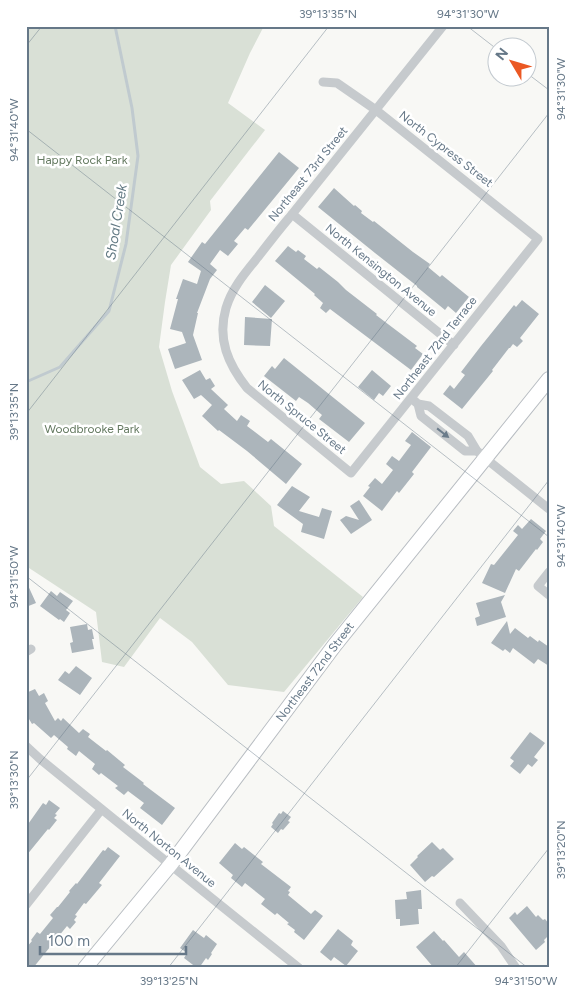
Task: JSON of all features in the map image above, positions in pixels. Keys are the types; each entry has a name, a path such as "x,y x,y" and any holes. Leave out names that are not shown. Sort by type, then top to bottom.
{"main road":[{"name":"Northeast 72nd Street","path":"85,968 171,864 481,454 549,379"}],"street":[{"name":"Northeast 73rd Street","path":"226,351 223,334 224,317 232,292 241,278 443,26"},
{"name":"North Cypress Street","path":"323,82 337,83 376,110 538,238"},
{"name":"North Kensington Avenue","path":"292,214 454,345"},
{"name":"Northeast 72nd Terrace","path":"352,472 414,401 454,345 538,238"},
{"name":"North Spruce Street","path":"226,351 236,375 247,388 352,472"},
{"path":"414,401 421,416 465,450 481,454"},
{"path":"414,401 429,406 468,436 481,454 549,509"},
{"path":"549,572 538,586 549,595"},
{"name":"North Norton Avenue","path":"26,746 40,760 299,968"},
{"path":"26,905 102,810"},
{"path":"460,903 501,946 516,968"}],"green space":[{"path":"26,26 264,26 228,103 265,130 210,201 211,210 171,265 159,347 172,391 200,467 221,484 244,481 271,506 274,526 363,597 284,692 228,685 192,642 160,618 124,667 102,662 96,612 26,566"}],"building":[{"path":"279,152 299,168 248,230 245,228 234,241 238,244 228,256 220,250 210,264 217,270 210,279 197,313 193,335 202,360 175,369 168,349 186,343 182,332 170,329 178,299 176,299 183,279 197,284 201,271 188,262 202,242 205,244"},
{"path":"334,188 362,211 361,213 430,264 428,267 440,277 442,275 469,297 456,313 448,306 445,310 318,207"},
{"path":"288,246 306,256 304,259 317,269 319,267 376,315 417,346 415,348 423,354 411,370 330,309 326,313 320,308 323,303 315,294 275,261"},
{"path":"265,285 285,301 271,318 252,302"},
{"path":"522,300 539,314 520,338 523,341 517,347 513,344 509,348 462,409 443,394 450,385 454,389 465,375 461,372 514,305 516,307"},
{"path":"245,317 272,319 270,346 244,345"},
{"path":"284,358 365,423 349,442 319,419 322,415 308,403 299,397 296,401 264,376 272,366 275,369"},
{"path":"200,370 206,380 210,378 215,386 211,389 228,405 224,409 237,421 241,415 250,421 247,426 268,442 271,439 302,464 286,484 247,451 218,431 202,416 212,405 201,395 194,399 182,380"},
{"path":"372,370 391,386 383,396 379,393 374,400 358,387"},
{"path":"412,432 431,447 412,472 414,474 399,493 397,491 382,511 363,496 375,478 382,484 393,470 386,464 392,456 399,461 411,445 405,441"},
{"path":"292,486 310,497 299,511 319,517 322,508 332,511 324,539 301,532 303,524 277,505"},
{"path":"359,500 372,520 351,534 340,520 346,516 359,520 350,506"},
{"path":"531,519 546,531 540,539 543,542 519,571 516,569 505,593 482,583 491,564 494,565 518,535 513,531 518,525 522,529"},
{"path":"26,581 36,603 26,607"},
{"path":"51,591 57,596 60,592 73,601 66,610 70,613 64,622 40,606"},
{"path":"505,595 501,602 506,617 477,626 475,618 480,616 476,603"},
{"path":"507,621 510,634 515,628 528,638 530,636 549,647 549,666 538,659 534,664 513,648 510,653 491,643"},
{"path":"87,624 88,630 92,629 94,649 72,653 70,643 73,642 70,627"},
{"path":"76,666 92,678 80,695 58,680 65,671 69,674"},
{"path":"35,689 39,696 44,693 48,701 45,703 55,721 58,718 61,721 63,718 79,733 83,729 90,734 88,737 107,750 125,765 123,767 175,808 162,825 140,808 144,803 128,791 124,795 115,788 118,786 101,773 99,775 92,769 95,764 79,751 76,756 54,735 51,738 34,723 32,724 26,714 26,693"},
{"path":"530,732 545,743 534,757 538,760 532,767 528,764 520,774 510,766 514,761 510,758"},
{"path":"49,800 60,808 54,818 57,820 26,856 26,827 43,803 46,805"},
{"path":"283,811 291,817 288,821 290,822 278,833 271,827 279,813 281,814"},
{"path":"432,842 440,850 443,848 454,859 434,877 432,876 425,882 410,865"},
{"path":"235,843 242,849 244,847 263,862 261,864 291,887 288,895 311,914 315,910 323,916 304,940 287,924 289,923 277,913 275,915 261,904 265,899 245,883 242,887 231,878 233,875 219,863"},
{"path":"108,847 120,856 99,883 102,885 75,915 77,916 74,920 76,922 70,929 67,926 33,968 26,968 26,948 31,940 37,932 40,934 53,918 50,915 103,850 105,851"},
{"path":"421,890 422,909 418,909 419,924 400,926 400,919 396,919 395,900 407,899 406,892"},
{"path":"527,906 536,917 538,915 549,924 549,935 544,940 545,942 536,950 509,918 515,912 517,915"},
{"path":"338,929 353,941 351,945 358,951 346,966 334,957 331,961 320,952"},
{"path":"193,930 204,938 206,935 217,944 208,960 206,958 199,968 184,958 187,953 180,948"},
{"path":"434,931 459,957 464,952 478,968 434,968 416,947"}],"waterway":[{"name":"Shoal Creek","path":"26,382 60,367 109,311 126,244 138,156 132,108 115,26"}],"park label":[{"name":"Happy Rock Park","path":"82,160"},
{"name":"Woodbrooke Park","path":"92,429"}]}
